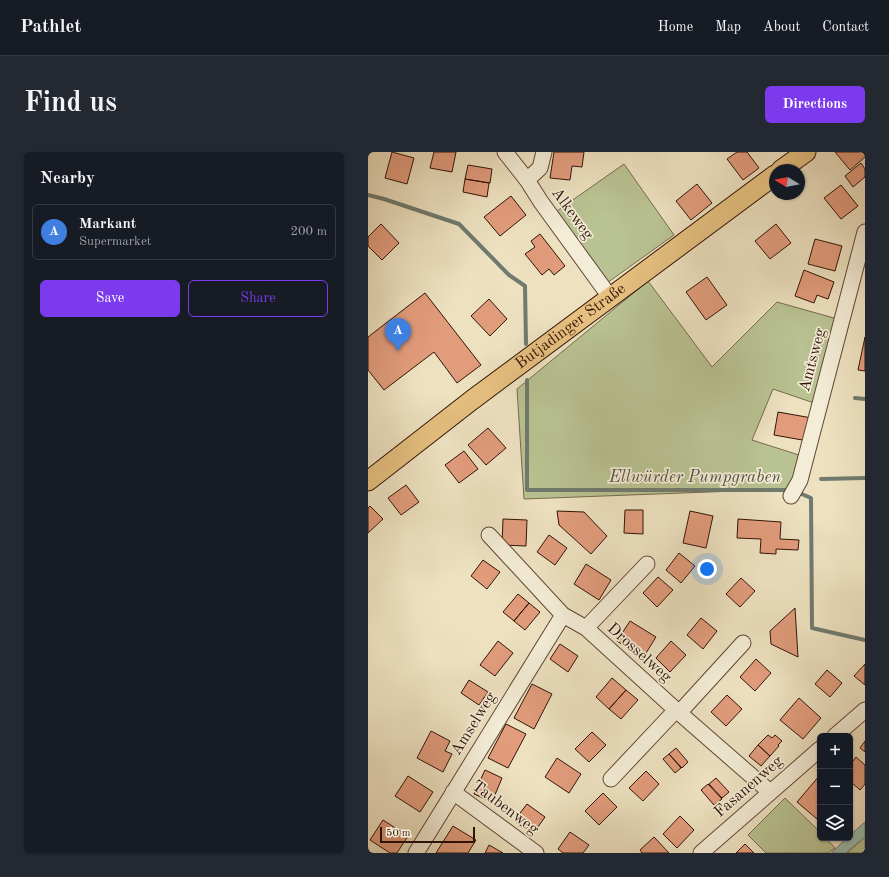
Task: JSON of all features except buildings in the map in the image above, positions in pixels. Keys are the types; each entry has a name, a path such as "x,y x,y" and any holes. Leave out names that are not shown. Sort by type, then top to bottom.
{"main road":[{"path":"789,164 806,152"},
{"name":"Butjadinger Straße","path":"368,480 472,400 769,179"}],"street":[{"name":"Alkeweg","path":"505,152 527,180 541,202 610,297"},
{"path":"527,180 540,168 544,152"},
{"name":"Amtsweg","path":"791,496 800,480 865,232"},
{"name":"Drosselweg","path":"489,535 563,615 586,628 677,712 770,792"},
{"path":"586,628 647,564"},
{"name":"Amselweg","path":"416,853 563,615"},
{"path":"611,779 743,643"},
{"path":"838,733 865,710"},
{"name":"Fasanenweg","path":"701,853 817,752"},
{"name":"Taubenweg","path":"453,792 536,853"}],"green space":[{"path":"624,164 674,235 607,283 557,211"},
{"path":"648,281 712,367 777,302 841,320 820,405 773,389 752,440 802,456 789,489 524,499 517,389"},
{"path":"785,798 817,829 817,841 829,841 835,848 828,853 766,853 748,835"},
{"path":"865,837 865,853 847,853"}],"water":[{"path":"865,822 865,837 846,853 831,853 844,841 853,841 853,832"}],"waterway":[{"name":"Ellwürder Pumpgraben","path":"368,195 459,224 509,275 525,286 526,344"},
{"name":"Ellwürder Pumpgraben","path":"527,380 527,490 791,490"},
{"path":"855,398 865,399"},
{"path":"821,479 865,478"},
{"name":"Ellwürder Pumpgraben","path":"797,492 811,498 812,628 865,640"}],"place":[{"name":"Markant","path":"398,351"}]}
